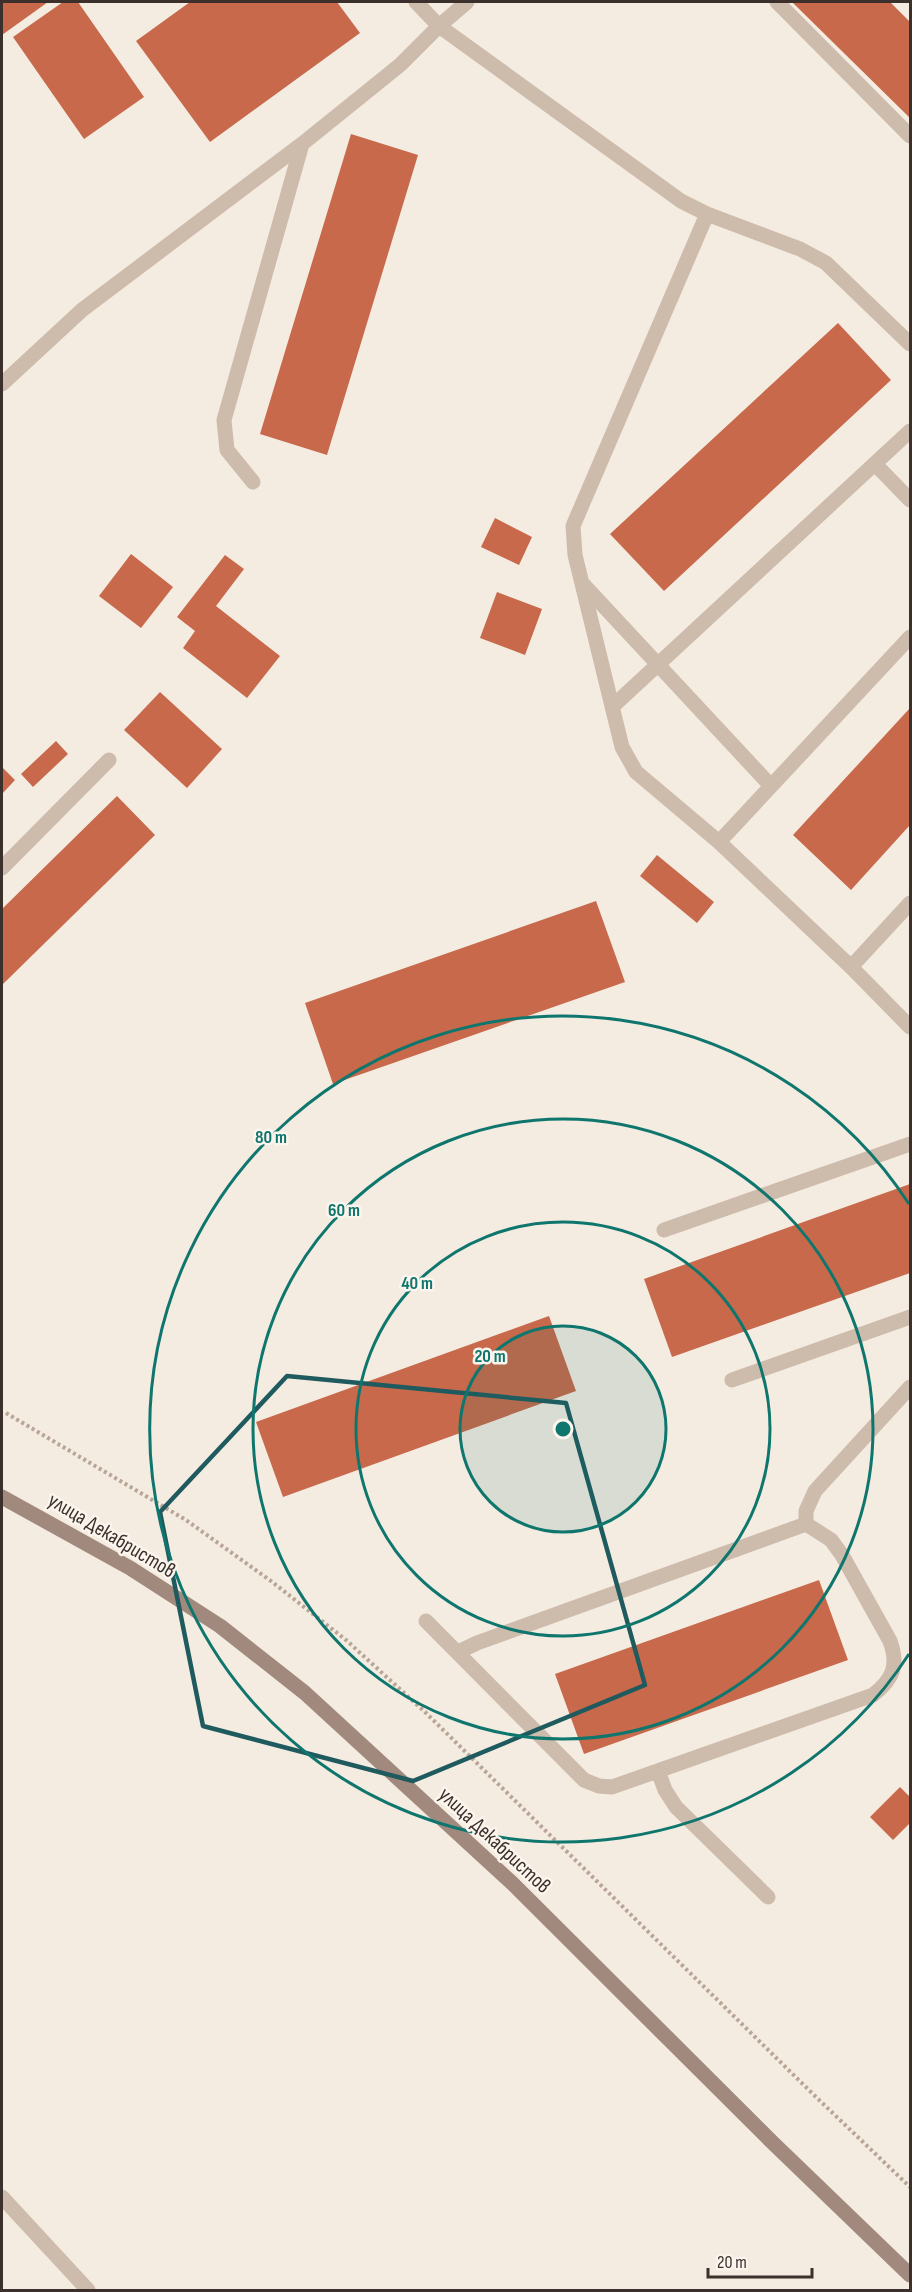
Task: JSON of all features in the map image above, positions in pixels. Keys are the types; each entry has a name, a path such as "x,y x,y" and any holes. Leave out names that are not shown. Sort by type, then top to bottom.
{"main road":[{"name":"улица Декабристов","path":"2,1497 30,1510 130,1568 220,1626 305,1693 512,1882 773,2143 908,2269"}],"street":[{"path":"416,2 439,26 681,201 707,214 800,249 826,263 910,344"},
{"path":"2,384 82,310 302,144 400,65 467,2"},
{"path":"777,2 910,136"},
{"path":"253,482 227,450 224,420 302,144"},
{"path":"707,214 573,526 575,555 612,707 622,747 636,772 719,842 851,967 910,1027"},
{"path":"612,707 910,431"},
{"path":"875,464 910,500"},
{"path":"582,583 771,786"},
{"path":"719,842 910,637"},
{"path":"2,868 109,760"},
{"path":"851,967 910,903"},
{"path":"664,1230 910,1144"},
{"path":"732,1380 910,1317"},
{"path":"806,1524 806,1510 816,1491 910,1387"},
{"path":"458,1652 477,1643 806,1524"},
{"path":"426,1621 584,1780 612,1788 873,1695 885,1685 893,1670 895,1655 890,1641 842,1555 831,1540 806,1524"},
{"path":"658,1772 665,1790 676,1807 768,1897"},
{"path":"2,2197 87,2290"}],"path":[{"path":"6,1413 186,1520 271,1581 346,1640 425,1712 910,2187"}],"highlighted area":[{"path":"287,1376 566,1403 645,1685 413,1781 203,1726 160,1512"}],"building":[{"path":"2,2 48,2 2,35"},
{"path":"63,2 78,2 144,97 84,139 13,37"},
{"path":"190,2 337,2 360,33 210,142 136,41"},
{"path":"792,2 890,2 910,22 910,118"},
{"path":"351,134 418,155 327,455 260,434"},
{"path":"838,323 891,380 664,591 610,534"},
{"path":"495,518 532,537 519,565 481,547"},
{"path":"131,554 173,587 141,628 99,596"},
{"path":"225,555 244,569 216,606 280,656 247,698 183,648 195,631 177,617"},
{"path":"497,592 542,609 525,655 480,638"},
{"path":"160,692 222,749 187,788 124,730"},
{"path":"910,708 910,825 851,890 793,835"},
{"path":"56,741 68,754 33,787 21,774"},
{"path":"2,767 15,780 2,794"},
{"path":"117,796 155,835 2,985 2,909"},
{"path":"657,855 714,902 697,923 640,876"},
{"path":"596,901 625,982 333,1084 305,1003"},
{"path":"910,1184 910,1273 672,1357 644,1279"},
{"path":"549,1316 576,1391 283,1497 256,1422"},
{"path":"819,1580 848,1660 584,1754 555,1674"},
{"path":"900,1787 910,1797 910,1823 893,1840 870,1817"}]}
